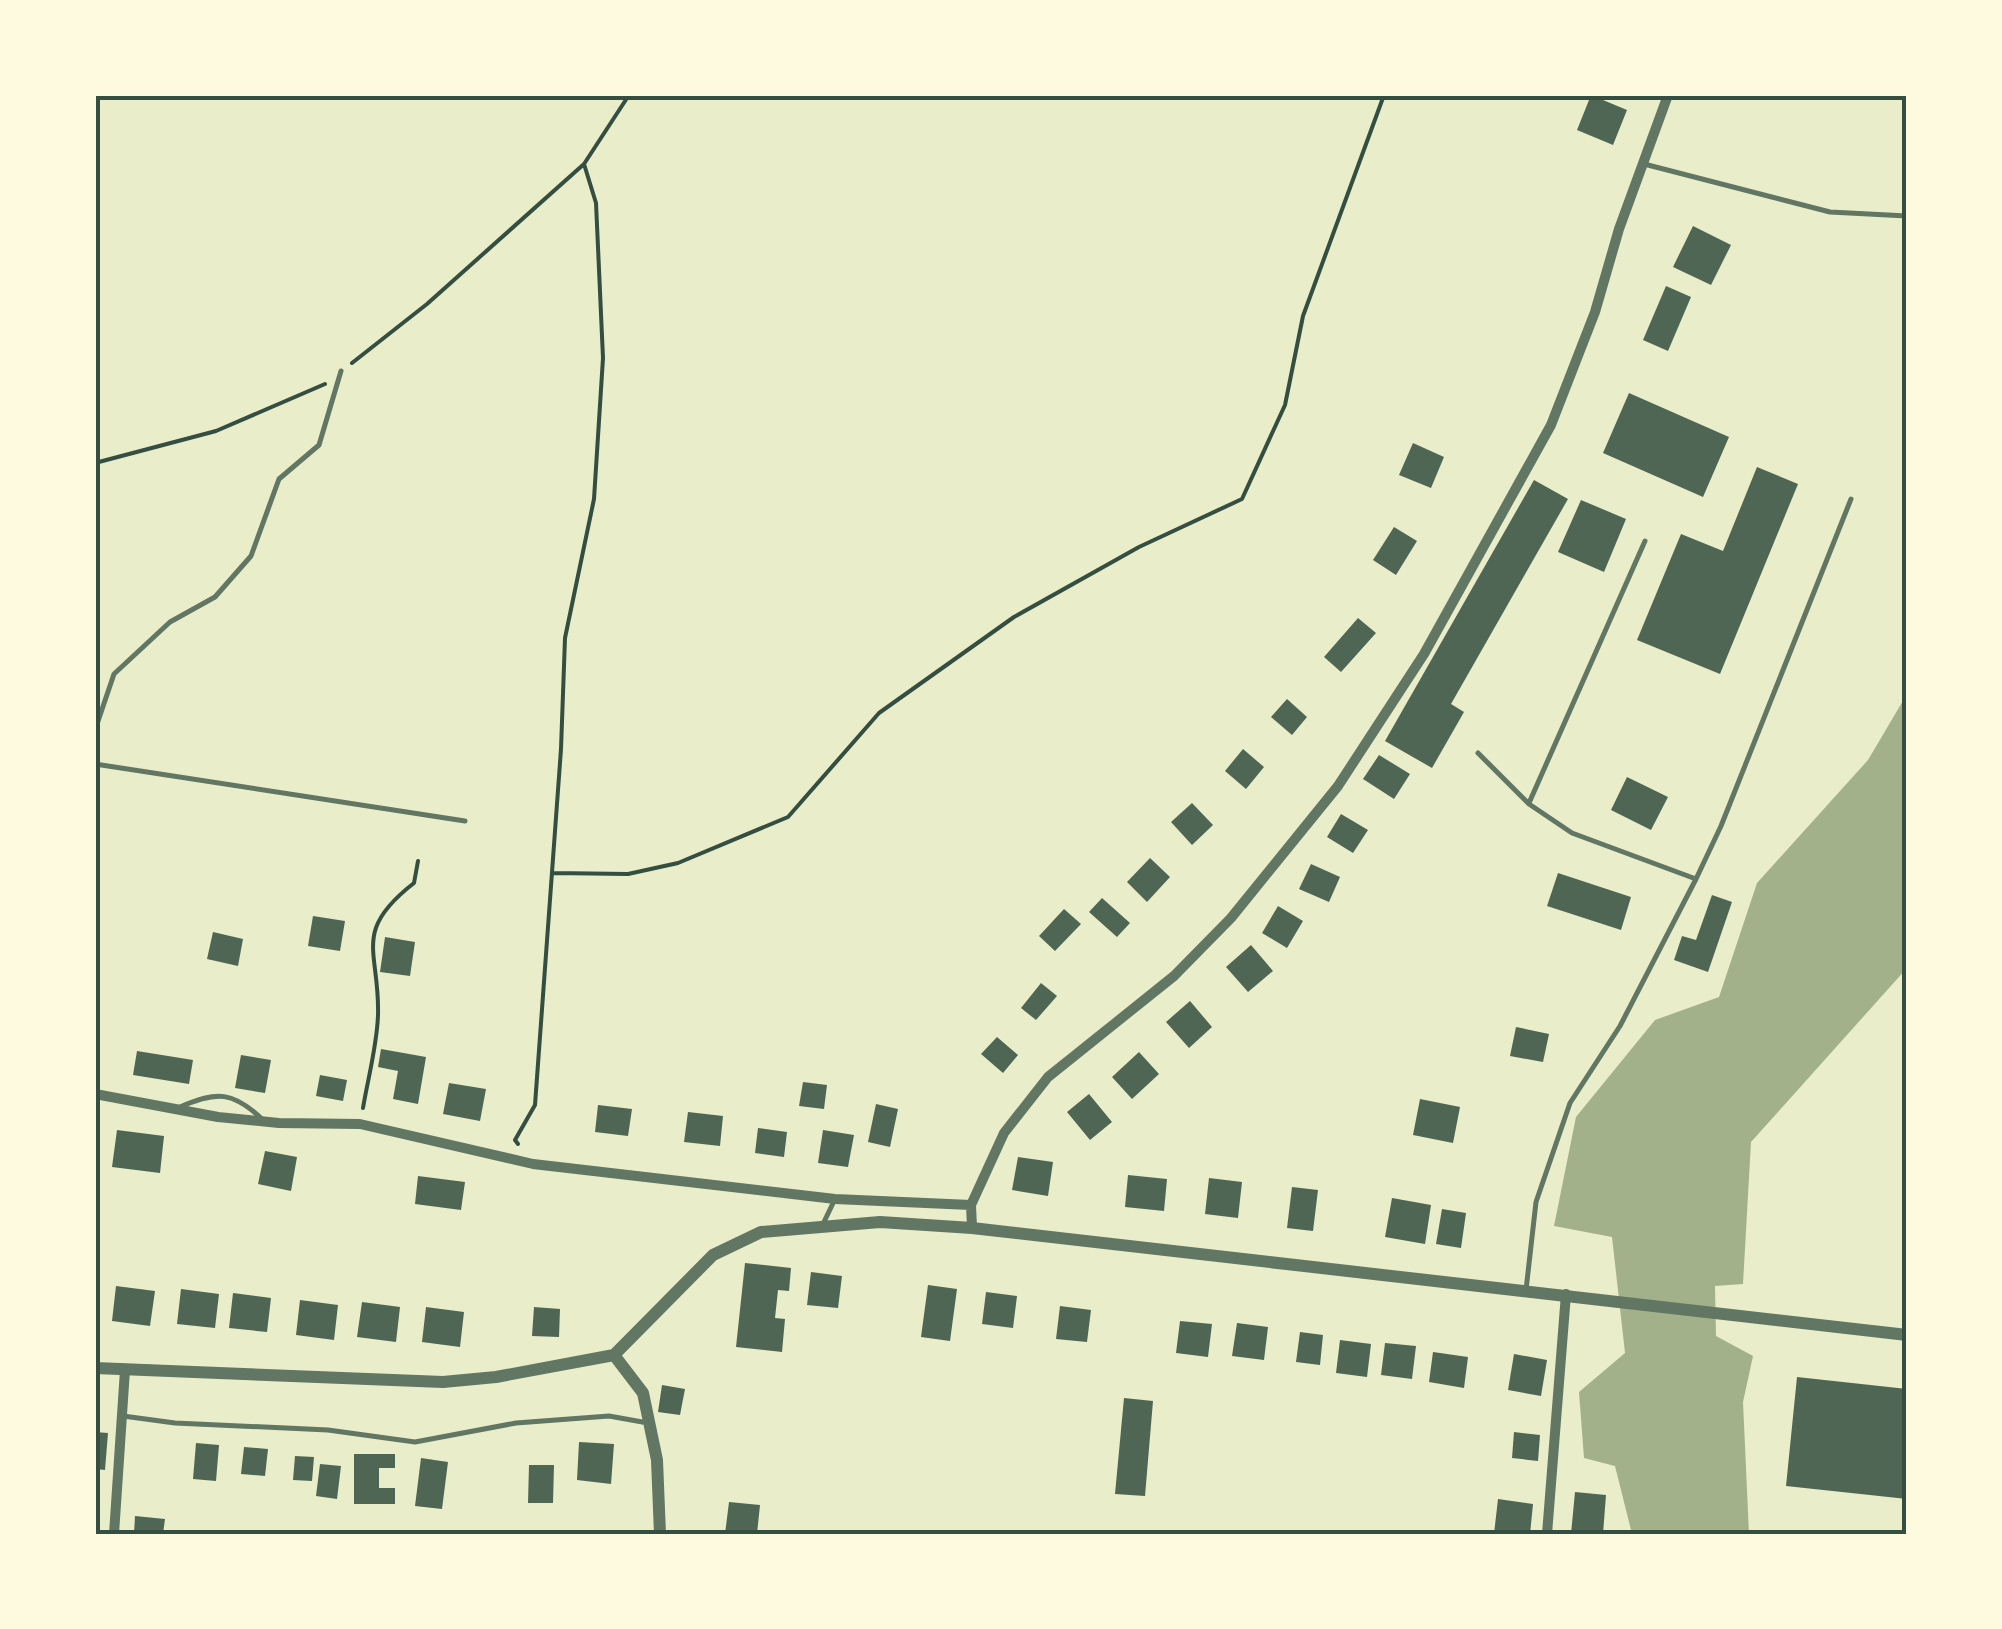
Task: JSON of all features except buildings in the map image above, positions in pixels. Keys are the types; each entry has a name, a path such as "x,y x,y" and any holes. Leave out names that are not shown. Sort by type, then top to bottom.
{"street":[{"path":"972,1228 971,1205 1004,1133 1048,1077 1174,976 1231,918 1338,786 1424,654 1551,426 1595,312 1618,229 1668,95"},
{"path":"95,1094 266,1122 360,1124 532,1164 835,1199 971,1205"},
{"path":"95,1368 443,1382 496,1377 614,1355 713,1255 762,1232 880,1222 972,1228 1907,1335"},
{"path":"1547,1534 1566,1294"},
{"path":"614,1355 643,1393 651,1424 657,1460 660,1534"},
{"path":"114,1534 125,1370"}],"lane":[{"path":"1644,164 1830,212 1907,216"},
{"path":"95,730 114,674 170,622 214,597 250,556 279,479 319,444 341,371"},
{"path":"1526,1290 1536,1202 1570,1104 1620,1026 1696,880 1851,499"},
{"path":"1529,804 1645,541"},
{"path":"1478,754 1529,804 1572,832 1696,880"},
{"path":"95,764 464,821"},
{"path":"175,1109 209,1094 226,1096 247,1105 266,1122"},
{"path":"822,1226 835,1199"},
{"path":"123,1416 175,1423 328,1430 414,1442 516,1423 609,1416 651,1424"}],"path":[{"path":"95,463 216,431 320,388 428,304 584,164 629,95"},
{"path":"553,874 628,874 678,863 788,817 879,713 1014,617 1139,548 1242,500 1285,405 1303,316 1384,95"},
{"path":"532,1164 516,1140 535,1105 553,874 565,638 594,499 602,358 596,203 584,164"},
{"path":"360,1124 378,1014 371,942 387,904 414,883 418,861"}],"shaded area":[{"path":"1907,694 1907,968 1751,1142 1743,1284 1715,1286 1716,1336 1753,1356 1743,1402 1749,1534 1632,1534 1615,1466 1584,1458 1579,1392 1625,1353 1612,1237 1554,1226 1576,1117 1655,1020 1719,997 1757,883 1868,760"}]}
